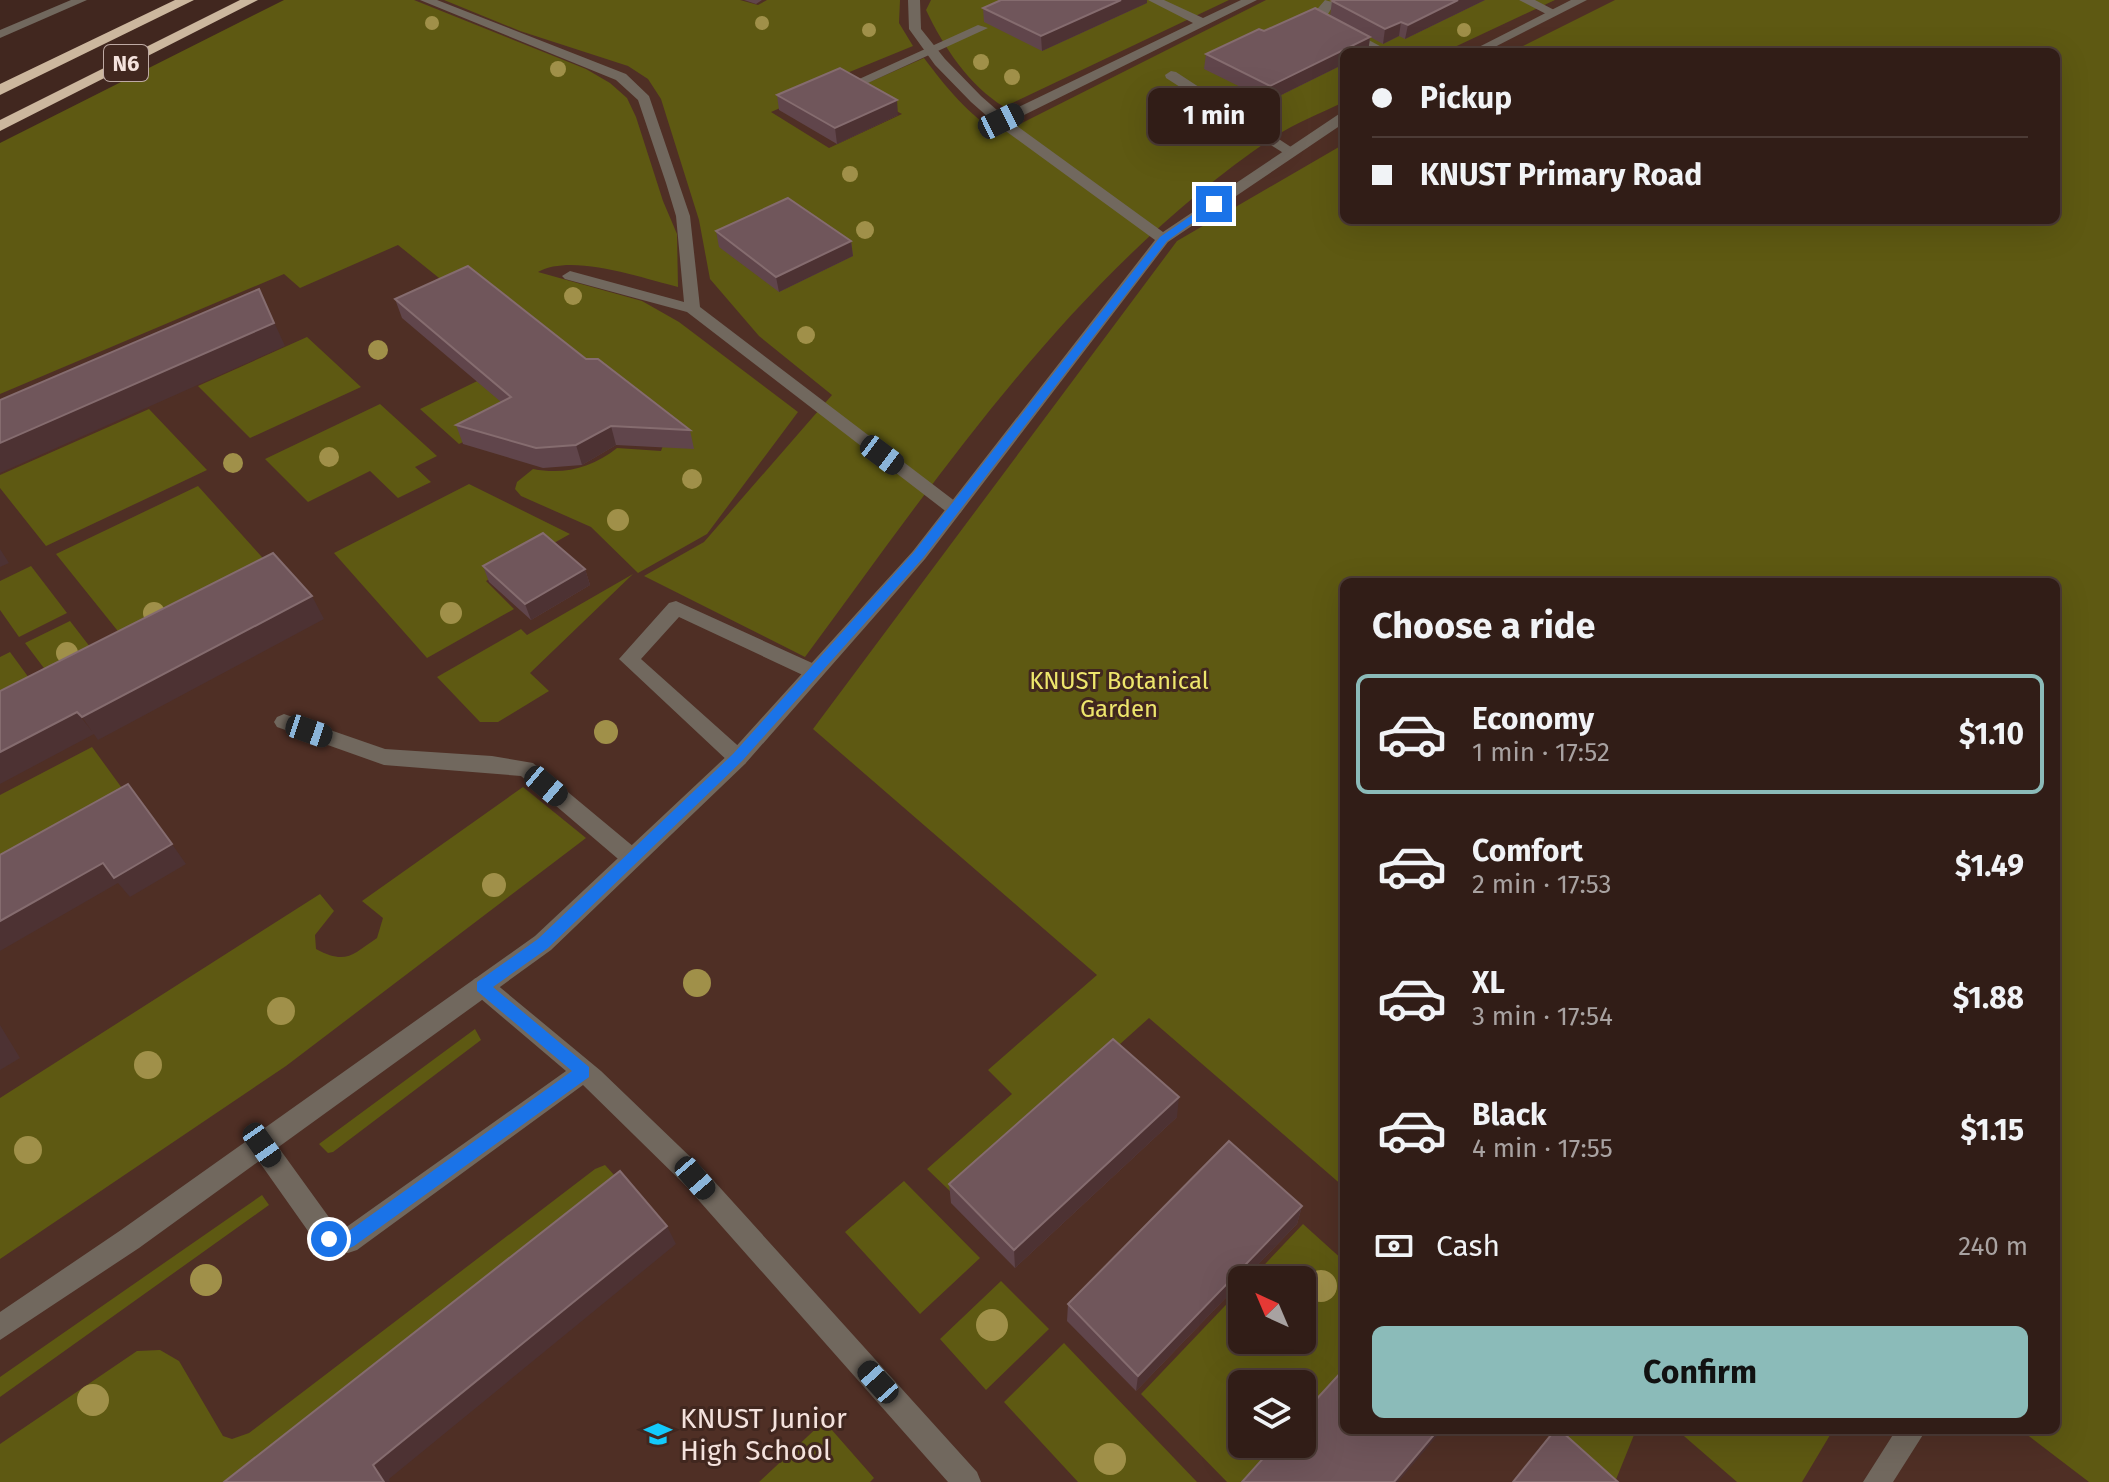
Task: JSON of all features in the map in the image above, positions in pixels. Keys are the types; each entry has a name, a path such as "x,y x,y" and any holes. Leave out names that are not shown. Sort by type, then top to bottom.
{"highway":[{"name":"N6","path":"0,90 187,0"},
{"name":"N6","path":"0,126 251,0"}],"street":[{"path":"0,34 81,0"},
{"path":"426,0 621,77 644,99 683,216 692,309"},
{"path":"914,0 915,29 931,50 1001,121 1163,239"},
{"path":"1154,0 1203,23"},
{"path":"1001,121 1251,0"},
{"path":"1525,0 1554,13"},
{"path":"1483,48 1581,0"},
{"path":"1329,3 1319,14 1320,19 1377,48"},
{"path":"863,80 982,28"},
{"path":"1171,75 1290,151"},
{"path":"0,1327 130,1239 543,943 738,758 919,555 1163,239 1340,120"},
{"path":"570,276 692,309 954,509"},
{"path":"738,758 629,659 676,608 814,672"},
{"path":"284,722 384,757 526,769 632,858"},
{"path":"482,986 583,1072 695,1178 967,1482"},
{"path":"262,1145 329,1239 348,1241 583,1072"},
{"path":"1877,1482 1909,1434"}],"shaded area":[{"path":"309,0 2109,0 2109,1482 0,1482 0,154"}],"green space":[{"path":"284,0 414,0 586,69 610,83 627,98 677,234 678,287 587,266 552,267 538,272 642,301 679,322 798,412 707,534 638,573 591,527 521,496 515,489 517,482 533,469 556,471 577,468 598,461 617,448 661,451 673,418 489,429 459,444 420,409 559,341 454,290 398,245 300,288 284,274 0,394 0,143"},
{"path":"444,0 740,0 758,5 767,0 900,0 899,23 913,46 847,73 846,79 771,112 829,148 902,114 854,89 924,58 968,109 1000,134 1266,0 1555,0 1453,48 1340,48 1340,104 1274,137 1203,190 1137,248 1076,310 962,445 805,657 644,576 704,542 832,395 759,336 710,279 699,220 661,99 648,79 628,66 520,31"},
{"path":"931,0 1229,0 1004,107 969,77 949,52 926,10"},
{"name":"KNUST Botanical Garden","path":"1615,0 2109,0 2109,1482 2089,1482 2026,1434 2060,1434 2060,578 1340,578 1340,1184 1149,1018 953,1194 927,1169 1012,1094 988,1070 1097,975 813,729 1177,241 1340,146 1340,224 2060,224 2060,48 1519,48"},
{"path":"307,337 361,387 250,438 198,386"},
{"path":"380,404 437,456 415,467 431,482 398,498 370,471 308,502 265,459"},
{"path":"149,409 207,470 46,546 0,488 0,475"},
{"path":"469,484 570,534 486,581 514,609 427,658 334,553"},
{"path":"198,486 270,566 125,640 56,554"},
{"path":"31,566 67,613 19,637 0,610 0,581"},
{"path":"633,574 530,673 549,691 498,722 480,722 437,677 521,629 527,635"},
{"path":"70,621 104,665 59,688 25,643"},
{"path":"10,652 43,697 0,719 0,657"},
{"path":"92,747 135,806 0,882 0,795"},
{"path":"523,787 586,838 286,1066 0,1259 0,1098 320,894 334,911 315,935 316,949 342,957 355,953 377,938 383,918 362,901"},
{"path":"475,1029 481,1040 333,1152 328,1153 319,1144"},
{"path":"605,1165 625,1187 246,1482 0,1482 0,1444 137,1351 160,1350 179,1361 223,1436 232,1439 249,1433 595,1169"},
{"path":"904,1181 980,1258 920,1314 845,1232"},
{"path":"262,1195 269,1205 0,1397 0,1377"},
{"path":"1303,1224 1340,1257 1340,1373 1316,1400 1316,1370 1228,1370 1228,1458 1265,1458 1244,1482 1227,1482 1141,1394 1228,1303 1228,1354 1316,1354 1316,1266 1263,1266"},
{"path":"1001,1281 1049,1329 986,1390 940,1339"},
{"path":"1064,1343 1197,1482 1078,1482 1004,1402"},
{"path":"824,1421 874,1478 870,1482 759,1482"},
{"path":"1559,1434 1634,1434 1615,1482"},
{"path":"1682,1434 1831,1434 1802,1482 1737,1482"}],"building":[{"path":"1001,0 1121,0 1041,36 983,8"},
{"path":"1458,0 1408,25 1401,22 1385,29 1332,1"},
{"path":"1315,8 1370,37 1348,48 1340,48 1340,52 1270,86 1206,54 1259,29 1264,31"},
{"path":"840,68 897,100 835,128 777,95"},
{"path":"788,198 851,241 776,277 716,231"},
{"path":"468,266 586,359 598,359 690,430 611,426 576,445 536,448 456,425 511,397 395,299"},
{"path":"259,289 274,323 0,443 0,400"},
{"path":"543,533 585,569 525,604 483,566"},
{"path":"273,553 312,596 82,717 77,712 0,752 0,691"},
{"path":"128,784 172,844 114,878 103,863 0,921 0,855"},
{"path":"1113,1039 1179,1097 1014,1250 949,1184"},
{"path":"1229,1141 1302,1206 1244,1266 1228,1266 1228,1283 1138,1376 1068,1304"},
{"path":"620,1171 667,1226 373,1465 384,1482 224,1482"},
{"path":"1340,1373 1340,1434 1435,1434 1394,1482 1242,1482 1263,1458 1316,1458 1316,1400"},
{"path":"1552,1434 1564,1434 1618,1482 1513,1482"}],"place":[{"name":"KNUST Junior High School","path":"658,1434"}],"route":[{"path":"329,1239 348,1241 583,1072 482,986 543,943 738,758 919,555 1163,239 1214,204"}]}
